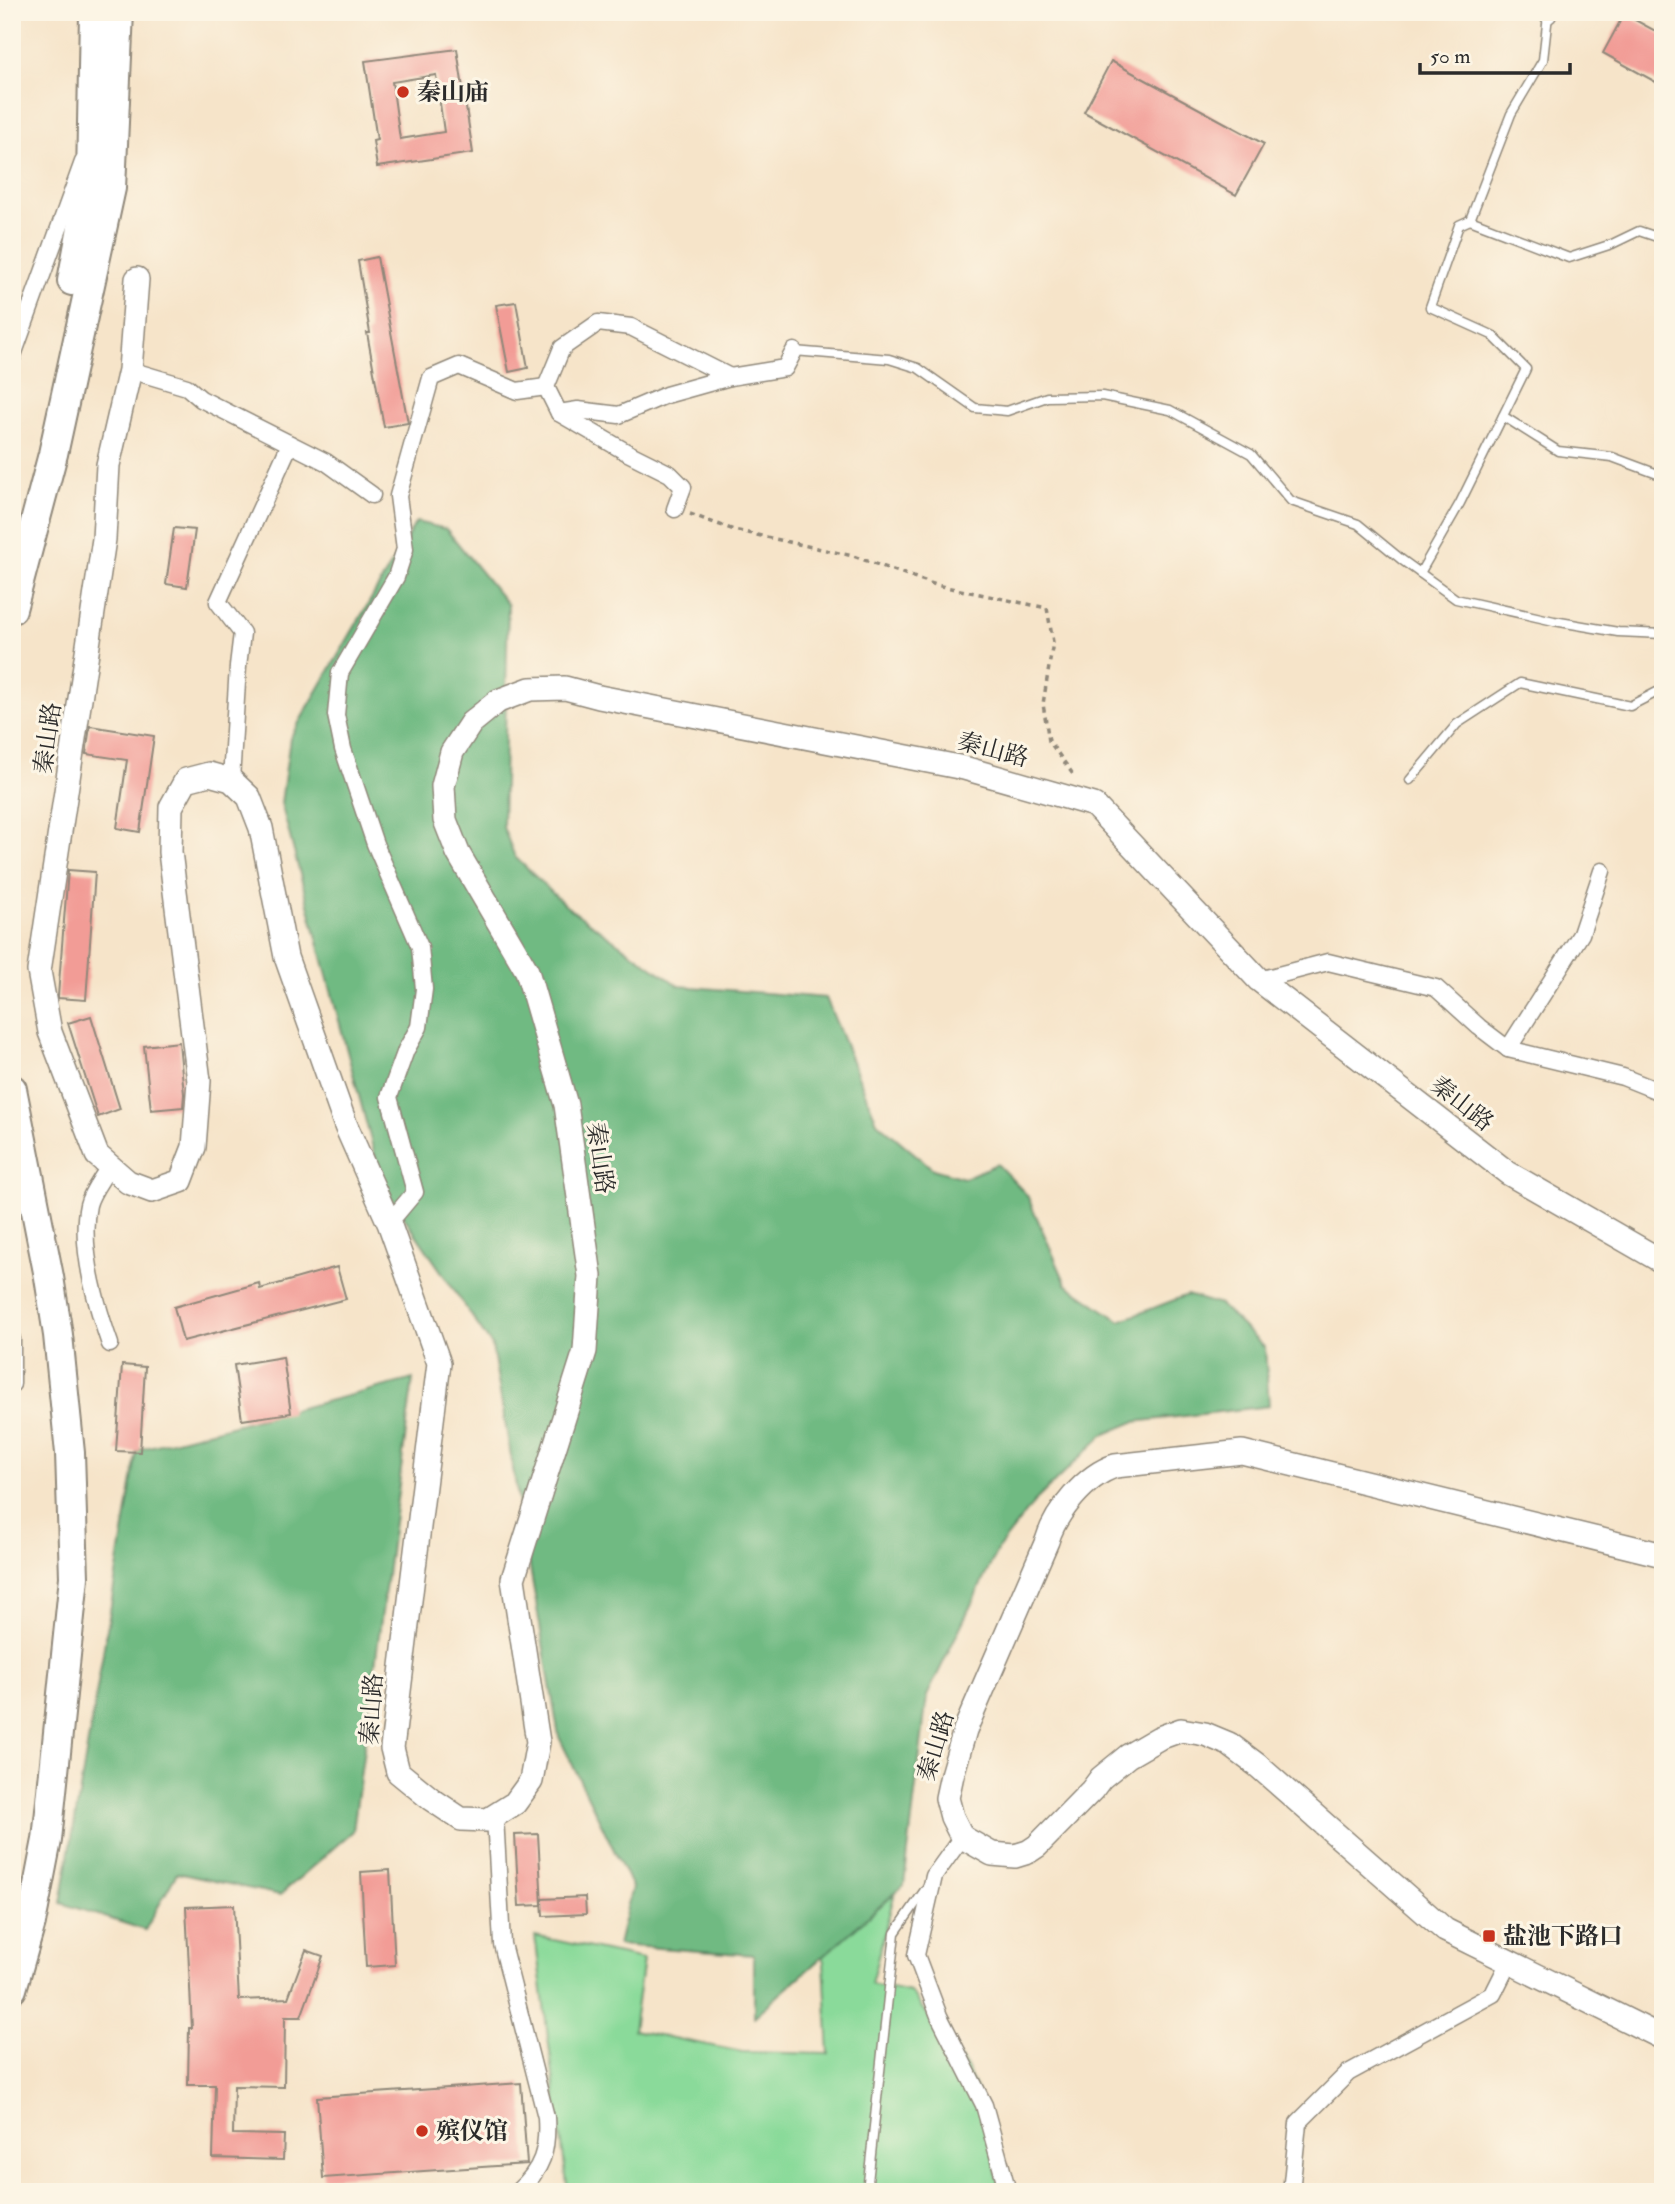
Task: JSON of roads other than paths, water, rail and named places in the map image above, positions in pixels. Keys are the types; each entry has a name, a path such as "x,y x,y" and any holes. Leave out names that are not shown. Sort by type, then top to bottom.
{"highway":[{"path":"12,538 36,449 69,298 90,180 94,12"},
{"path":"12,609 53,454 111,188 119,12"},
{"path":"12,1089 49,1277 61,1357 70,1453 74,1577 46,1850 31,1923 12,1989"},
{"path":"12,1182 32,1280 47,1394 57,1576 30,1837 12,1926"}],"main road":[{"name":"秦山路","path":"137,279 130,370 108,465 104,539 39,971 50,1032 97,1156 128,1182 152,1191 181,1181 194,1147 199,1081 170,852 171,807 186,780 209,774 231,780 249,797 261,828 286,957 346,1126 389,1223 439,1363 392,1748 398,1772 430,1799 461,1819 488,1820 515,1803 531,1781 538,1742 513,1579 585,1351 590,1276 566,1105 527,971 458,853 445,820 443,786 452,752 471,723 498,701 530,689 565,688 599,697 964,768 1094,805 1259,980 1508,1173 1663,1262"},
{"name":"秦山路","path":"962,1837 952,1817 947,1798 965,1730 1051,1529 1079,1489 1104,1469 1242,1452 1663,1555"},
{"path":"962,1837 992,1854 1015,1856 1028,1852 1037,1846 1101,1778 1128,1756 1159,1738 1181,1730 1205,1734 1229,1744 1257,1765 1445,1930 1663,2038"}],"street":[{"path":"12,358 91,140"},
{"path":"674,509 683,486 670,474 559,413 546,387 562,348 598,323 631,327 730,377"},
{"path":"559,413 578,410 619,415 666,395 730,377 785,368 794,351"},
{"path":"389,1223 415,1192 389,1097 419,1027 424,989 420,947 375,844 343,749 336,715 340,673 396,577 405,550 398,496 431,378 459,366 517,390 546,387"},
{"path":"130,370 187,387 201,399 326,462 372,495"},
{"path":"231,780 242,633 218,602 290,444"},
{"path":"1508,1049 1580,934 1602,871"},
{"path":"1259,980 1328,962 1436,988 1508,1049 1623,1077 1663,1093"},
{"path":"109,1166 89,1203 85,1240 98,1310 110,1344"},
{"path":"12,1339 12,1384"},
{"path":"495,1816 502,1944 531,2068 546,2117 547,2139 542,2161 530,2180 517,2192"},
{"path":"962,1837 934,1876 916,1955 939,2016 984,2105 1007,2192"},
{"path":"1291,2192 1298,2123 1348,2073 1493,1994 1509,1962"}],"lane":[{"path":"1420,573 1460,503 1526,369 1492,335 1430,307 1459,225 1470,220 1511,114 1543,60 1549,14"},
{"path":"1470,220 1569,258 1612,244 1639,230 1663,239"},
{"path":"794,351 889,359 918,368 975,408 1007,411 1047,397 1102,396 1170,410 1251,454 1290,501 1358,524 1456,599 1618,632 1663,634"},
{"path":"1503,416 1558,451 1612,457 1663,476"},
{"path":"1410,780 1457,724 1520,684 1630,706 1657,692 1663,695"},
{"path":"868,2182 895,1933 934,1876"}],"place":[{"name":"秦山庙","path":"403,92"},
{"name":"盐池下路口","path":"1489,1936"},
{"name":"殡仪馆","path":"422,2131"}]}
